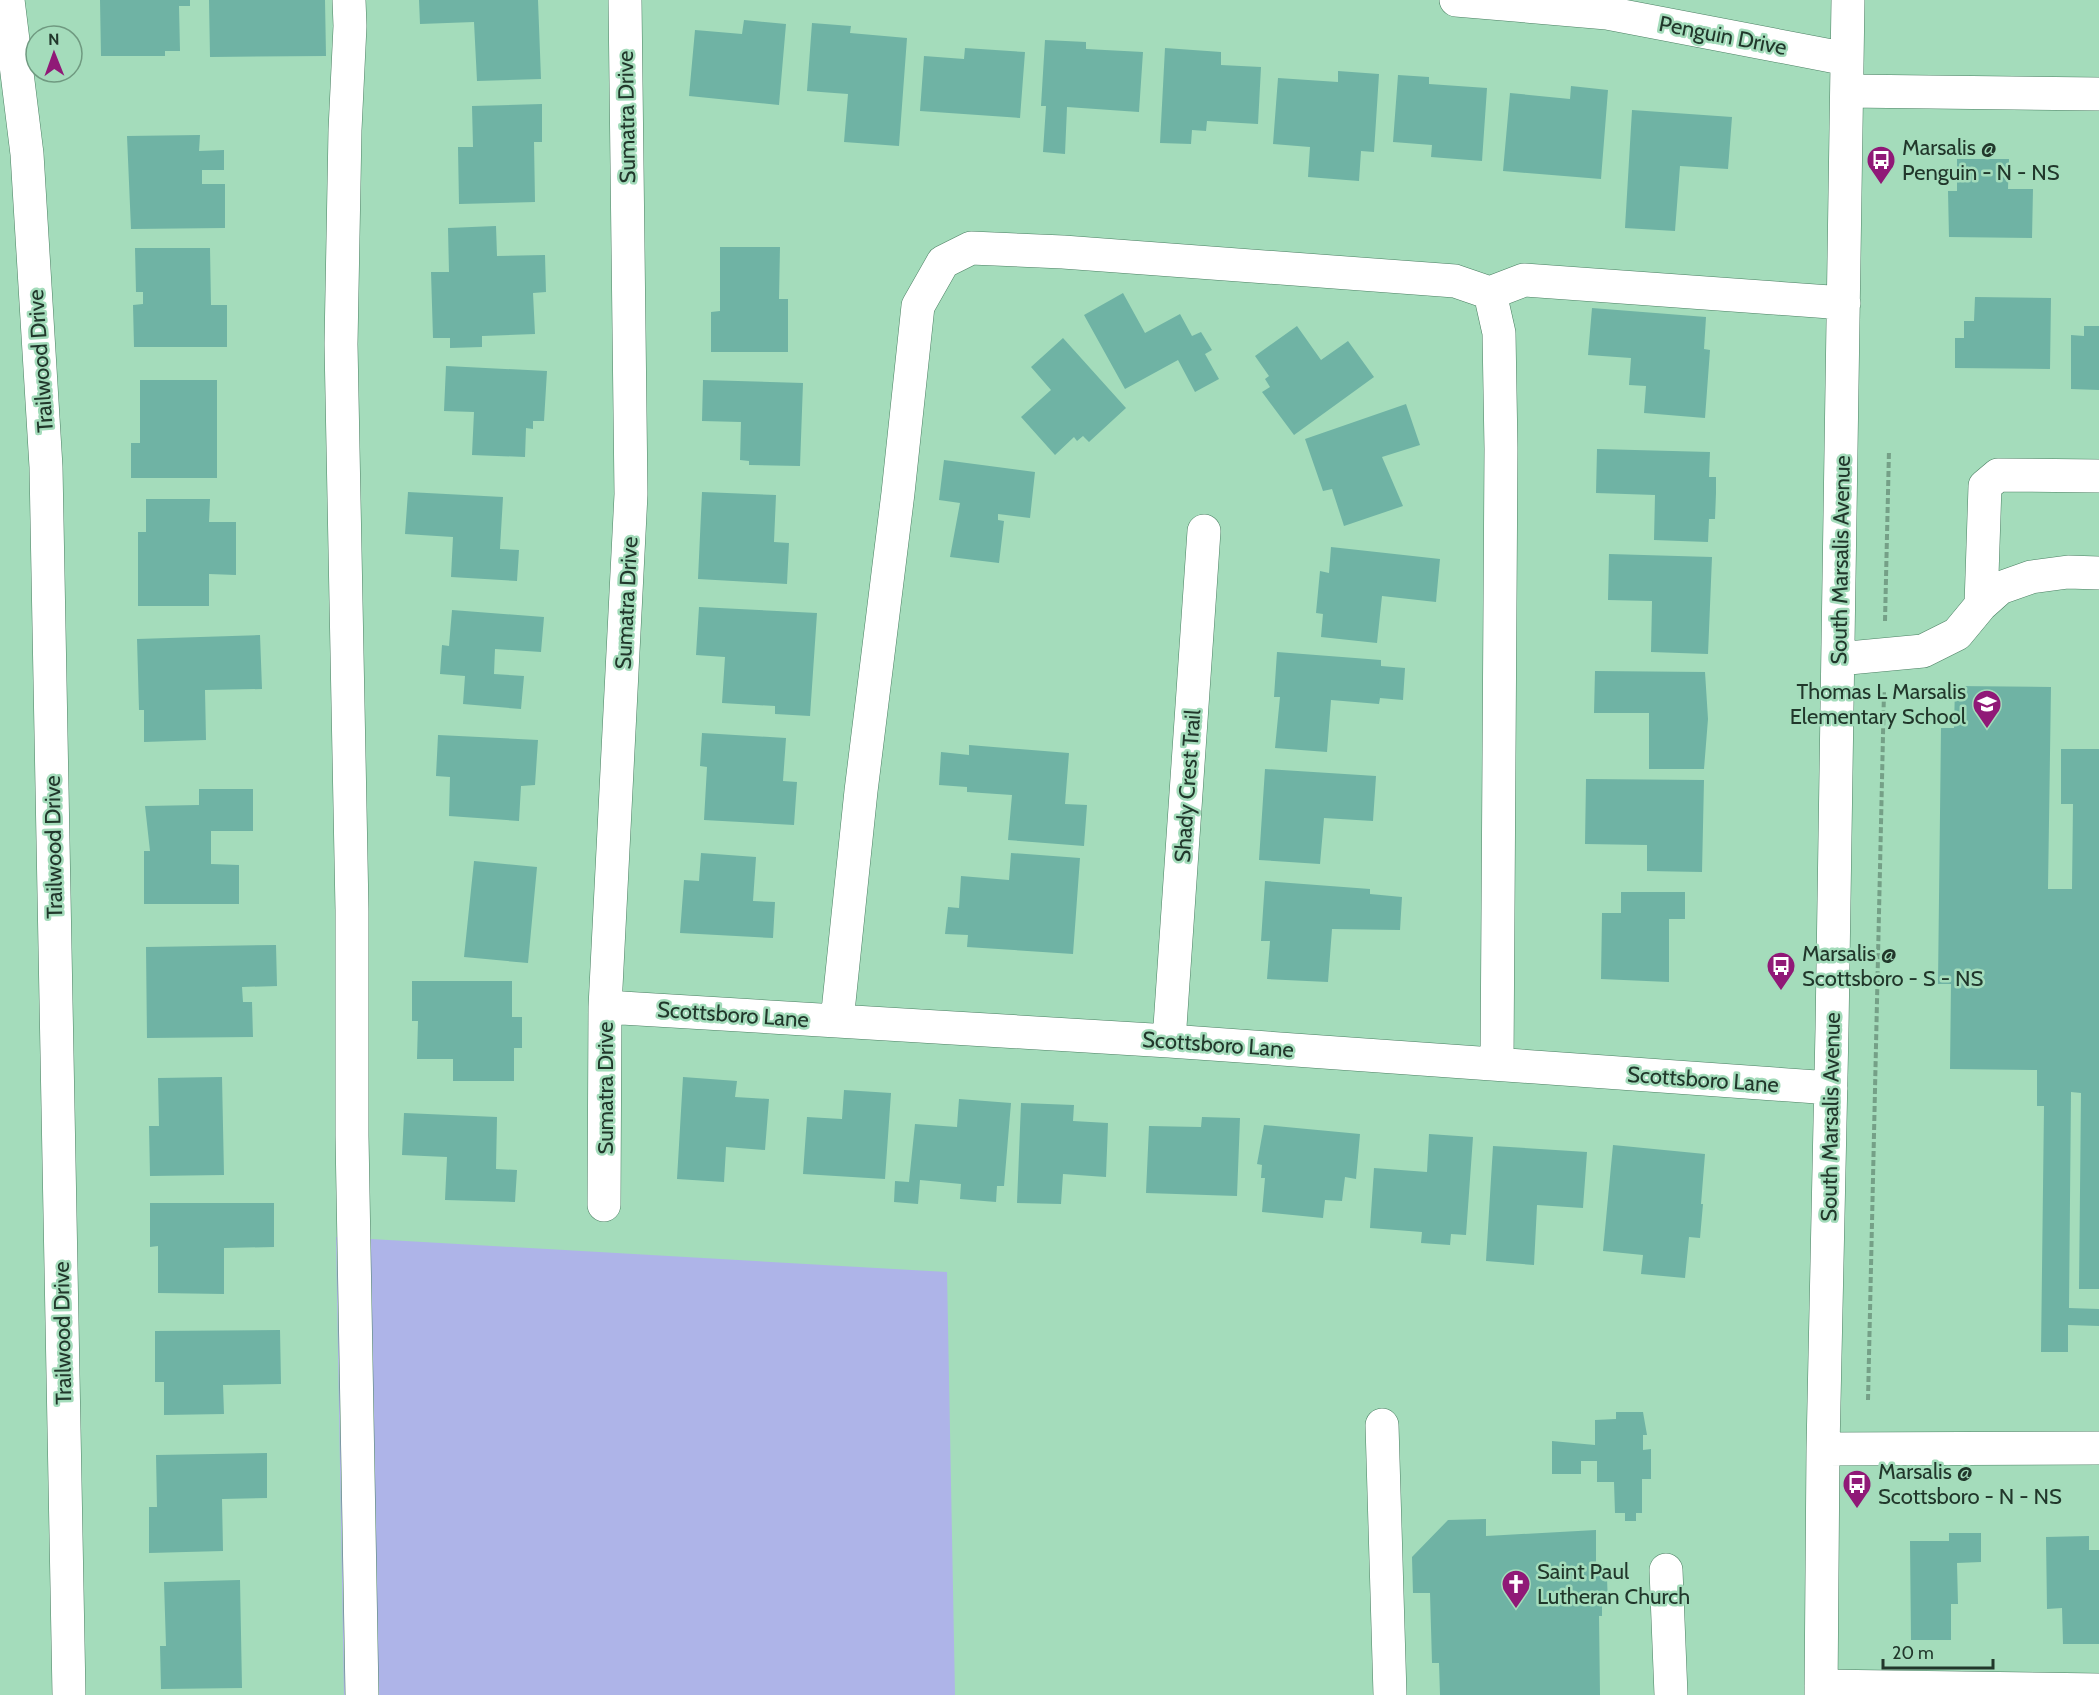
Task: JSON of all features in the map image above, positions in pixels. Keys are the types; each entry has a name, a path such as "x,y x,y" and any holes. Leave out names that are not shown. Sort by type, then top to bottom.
{"street":[{"name":"Trailwood Drive","path":"8,0 10,97 27,154 46,467 69,1695"},
{"path":"349,0 341,344 352,910 352,1136 362,1695"},
{"name":"Sumatra Drive","path":"604,1205 605,1006 631,494 625,0"},
{"name":"Penguin Drive","path":"1456,0 1607,13 1847,59"},
{"name":"South Marsalis Avenue","path":"1821,1690 1823,1449 1848,0"},
{"path":"1847,92 2099,94"},
{"path":"837,1021 861,791 898,493 918,306 943,262 971,248 1063,252 1455,281 1490,293 1524,280 1844,303"},
{"path":"1490,293 1499,333 1502,449 1497,1064"},
{"path":"1982,605 1985,486 1998,475 2099,476"},
{"name":"Shady Crest Trail","path":"1169,1041 1204,531"},
{"path":"1838,659 1923,651 1957,634 2000,588 2031,577 2068,572 2099,573"},
{"name":"Scottsboro Lane","path":"605,1006 1169,1041 1831,1088"},
{"path":"1382,1425 1390,1695"},
{"path":"1823,1449 2099,1448"},
{"path":"1666,1570 1671,1695"},
{"path":"1821,1690 2099,1690"}],"path":[{"path":"1868,1400 1889,450"}],"shaded area":[{"path":"336,1237 947,1272 955,1695 344,1695"}],"building":[{"path":"100,0 190,0 190,6 179,6 180,51 165,51 165,56 101,56"},
{"path":"209,0 325,0 326,56 210,57"},
{"path":"419,0 538,0 541,79 477,81 474,22 420,24"},
{"path":"744,20 786,24 779,105 689,96 695,30 742,34"},
{"path":"812,23 851,26 850,33 907,38 899,146 844,142 848,94 807,91"},
{"path":"1045,40 1086,42 1086,49 1143,52 1139,112 1067,107 1065,154 1043,152 1046,106 1041,106"},
{"path":"965,48 1025,52 1020,118 920,111 924,56 964,59"},
{"path":"1165,48 1221,52 1221,65 1261,67 1258,124 1207,121 1206,131 1192,130 1191,144 1160,143"},
{"path":"1338,71 1379,74 1374,152 1361,151 1359,181 1308,177 1310,147 1273,144 1278,78 1338,82"},
{"path":"1398,75 1429,77 1429,84 1487,88 1482,161 1431,157 1432,145 1393,142"},
{"path":"1571,86 1608,90 1601,179 1503,171 1510,93 1570,99"},
{"path":"542,104 542,142 534,142 535,202 459,204 458,147 473,147 472,106"},
{"path":"1632,110 1732,117 1728,169 1680,166 1675,231 1625,228"},
{"path":"200,135 199,151 224,150 224,170 202,170 202,184 225,184 225,228 131,229 127,136"},
{"path":"1957,159 2009,159 2008,189 2033,189 2032,238 1949,237 1948,191 1957,191"},
{"path":"496,226 497,256 545,255 546,292 533,293 535,334 482,336 482,347 450,348 450,338 433,338 431,272 449,272 448,228"},
{"path":"720,247 780,247 779,299 788,299 788,352 711,352 711,312 720,311"},
{"path":"135,248 210,248 211,305 227,305 227,347 134,347 133,305 143,304 143,292 136,292"},
{"path":"1123,293 1145,333 1180,314 1192,336 1201,332 1212,350 1205,354 1219,379 1195,392 1178,360 1125,389 1084,315"},
{"path":"1975,297 2051,298 2050,369 1955,368 1955,338 1964,338 1964,321 1974,321"},
{"path":"1592,308 1706,317 1704,349 1710,350 1705,418 1644,413 1646,386 1629,385 1631,358 1588,355"},
{"path":"1297,326 1321,360 1348,341 1374,377 1294,435 1262,392 1270,387 1265,379 1269,376 1255,356"},
{"path":"2084,326 2099,326 2099,390 2071,389 2071,335 2084,336"},
{"path":"1063,338 1126,408 1089,442 1083,436 1077,441 1074,437 1055,455 1021,417 1051,390 1031,367"},
{"path":"446,366 547,371 544,421 533,421 533,429 526,428 525,457 472,455 474,412 444,411"},
{"path":"140,380 217,380 217,478 131,478 131,443 140,443"},
{"path":"703,380 803,383 800,466 749,465 749,461 740,460 741,422 702,421"},
{"path":"1406,404 1420,445 1382,457 1403,506 1344,526 1332,489 1323,491 1305,439"},
{"path":"1597,449 1710,452 1709,477 1716,477 1716,493 1715,519 1709,519 1708,542 1654,540 1655,495 1596,493"},
{"path":"944,460 1035,472 1030,518 998,514 998,520 1004,521 999,563 950,557 960,503 939,500"},
{"path":"408,492 503,497 500,549 519,550 517,581 451,577 453,537 405,534"},
{"path":"702,492 776,495 774,542 789,543 787,584 698,579"},
{"path":"146,499 210,499 209,522 236,522 236,575 209,574 209,606 138,606 138,532 146,532"},
{"path":"1331,547 1440,559 1436,602 1382,596 1377,643 1321,637 1323,614 1316,613 1320,571 1329,573"},
{"path":"1609,554 1712,557 1708,654 1651,652 1652,601 1608,600"},
{"path":"699,607 817,613 810,716 775,714 775,706 722,703 725,657 696,655"},
{"path":"452,610 544,617 541,652 495,649 494,674 524,676 521,709 463,704 465,676 440,674 442,645 449,646"},
{"path":"260,635 262,689 205,690 206,740 144,742 144,710 139,710 137,639"},
{"path":"1277,652 1381,660 1381,666 1405,668 1403,700 1380,698 1379,704 1331,700 1327,752 1275,748 1280,697 1274,697"},
{"path":"1595,671 1705,672 1708,719 1704,769 1649,769 1649,713 1594,713"},
{"path":"1955,686 2051,687 2048,889 2072,889 2073,804 2061,804 2061,749 2099,749 2099,1289 2079,1289 2081,1093 2071,1092 2069,1308 2099,1309 2099,1326 2068,1325 2068,1352 2041,1352 2044,1106 2037,1106 2037,1070 1950,1069 1951,984 1938,984 1941,728 1954,728"},
{"path":"702,733 786,738 783,781 797,782 794,825 704,820 707,767 700,766"},
{"path":"438,735 538,740 535,785 521,786 519,821 449,816 450,777 436,776"},
{"path":"969,745 1069,753 1065,804 1087,805 1084,846 1008,840 1012,795 967,792 967,787 939,785 941,752 969,755"},
{"path":"1265,769 1376,776 1373,821 1324,818 1320,864 1259,860"},
{"path":"1586,779 1704,780 1702,872 1647,871 1647,845 1585,844"},
{"path":"199,789 253,789 253,831 211,831 211,864 239,865 239,904 144,904 144,851 150,851 145,806 199,805"},
{"path":"701,853 756,857 753,901 775,902 773,938 680,933 684,880 699,881"},
{"path":"1011,853 1080,858 1073,954 967,947 968,935 945,934 948,907 959,908 961,876 1009,880"},
{"path":"474,861 537,867 528,963 464,957"},
{"path":"1265,881 1370,889 1370,894 1402,897 1400,930 1332,929 1328,982 1267,979 1270,941 1261,941"},
{"path":"1621,892 1685,892 1685,919 1669,919 1669,982 1601,979 1602,913 1621,913"},
{"path":"276,945 277,986 242,987 243,1002 252,1002 253,1037 147,1038 146,947"},
{"path":"412,981 512,981 512,1017 522,1017 522,1048 514,1048 514,1081 453,1081 453,1059 417,1059 418,1021 412,1021"},
{"path":"222,1077 224,1175 150,1176 149,1126 159,1126 158,1078"},
{"path":"683,1077 737,1081 735,1097 769,1099 765,1150 726,1147 724,1182 677,1179"},
{"path":"844,1090 891,1093 885,1179 803,1174 807,1117 842,1119"},
{"path":"959,1099 1011,1103 1004,1186 997,1186 996,1202 960,1199 961,1184 920,1180 918,1204 894,1202 895,1181 909,1182 915,1124 957,1127"},
{"path":"1021,1103 1074,1105 1073,1121 1108,1123 1106,1177 1063,1174 1061,1204 1017,1203"},
{"path":"404,1113 497,1117 496,1169 517,1170 515,1202 445,1200 447,1157 402,1155"},
{"path":"1202,1117 1240,1118 1237,1196 1146,1193 1149,1126 1201,1127"},
{"path":"1264,1125 1360,1134 1356,1179 1345,1177 1342,1201 1325,1200 1323,1218 1262,1212 1265,1178 1261,1178 1262,1165 1257,1164"},
{"path":"1429,1134 1473,1137 1466,1235 1451,1234 1450,1245 1421,1243 1422,1232 1370,1228 1374,1168 1427,1172"},
{"path":"1613,1145 1705,1154 1700,1238 1689,1237 1685,1278 1641,1274 1643,1255 1603,1251"},
{"path":"1493,1146 1587,1152 1583,1208 1537,1205 1534,1265 1486,1261"},
{"path":"150,1203 274,1203 274,1247 224,1248 224,1294 158,1293 158,1246 150,1247"},
{"path":"280,1330 281,1384 223,1385 224,1414 164,1415 164,1382 155,1382 155,1331"},
{"path":"1616,1412 1643,1412 1647,1435 1643,1435 1643,1450 1651,1449 1651,1479 1642,1479 1642,1513 1636,1513 1636,1521 1625,1521 1625,1513 1615,1513 1614,1482 1597,1482 1597,1461 1581,1461 1581,1474 1552,1474 1552,1441 1595,1445 1595,1420 1616,1419"},
{"path":"267,1453 267,1498 222,1499 223,1551 149,1553 149,1507 157,1507 156,1455"},
{"name":"Saint Paul Lutheran Church","path":"1486,1519 1486,1536 1596,1530 1596,1564 1603,1564 1603,1578 1607,1578 1608,1605 1602,1605 1602,1616 1599,1616 1600,1695 1440,1695 1439,1663 1432,1663 1430,1593 1413,1593 1412,1557 1448,1520"},
{"path":"1949,1533 1981,1533 1981,1562 1957,1563 1958,1604 1951,1604 1951,1640 1911,1640 1910,1541 1949,1541"},
{"path":"2089,1536 2089,1550 2099,1550 2099,1644 2063,1644 2062,1608 2047,1609 2046,1537"},
{"path":"240,1580 242,1688 161,1689 160,1646 166,1646 164,1582"}],"place":[{"name":"Marsalis @ Penguin - N - NS","path":"1881,186"},
{"name":"Thomas L Marsalis Elementary School","path":"1987,730"},
{"name":"Marsalis @ Scottsboro - S - NS","path":"1781,992"},
{"name":"Marsalis @ Scottsboro - N - NS","path":"1857,1510"},
{"name":"Saint Paul Lutheran Church","path":"1516,1610"}]}
